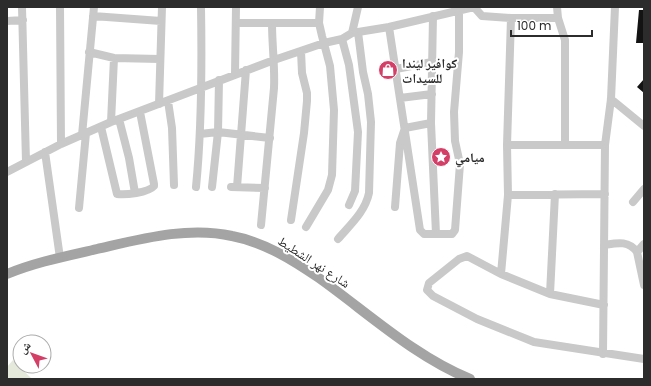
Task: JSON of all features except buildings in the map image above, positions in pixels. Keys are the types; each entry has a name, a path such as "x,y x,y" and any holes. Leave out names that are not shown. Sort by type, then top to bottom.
{"main road":[{"name":"شارع نهر الشطيط","path":"7,274 30,265 130,241 160,236 208,233 225,234 242,238 266,247 300,266 427,358 470,379"}],"street":[{"path":"22,7 26,162"},
{"path":"60,7 61,144"},
{"path":"79,208 89,52 94,7"},
{"path":"159,104 162,7"},
{"path":"196,187 202,88 201,7"},
{"path":"235,74 236,7"},
{"path":"306,227 328,190 332,175 334,110 330,66 319,23 320,7"},
{"path":"338,239 362,211 369,193 371,122 368,94 355,33 358,7"},
{"path":"7,172 61,144 115,121 235,74 301,50 342,39 355,33 389,27 474,7 482,16 511,18 558,18"},
{"path":"557,7 558,18 565,40 565,144"},
{"path":"603,354 605,145 611,99 614,7"},
{"path":"389,27 420,230 424,234 452,234 455,223 460,164 456,141 454,112 459,52 459,11"},
{"path":"93,16 161,21"},
{"path":"433,16 431,122 436,234"},
{"path":"501,274 508,196 507,145 511,18"},
{"path":"7,21 23,20"},
{"path":"261,225 274,88 272,22"},
{"path":"236,23 319,23"},
{"path":"342,39 349,65 358,132 355,191 348,205"},
{"path":"291,220 304,133 307,101 306,89 302,74 301,50"},
{"path":"89,52 114,58 160,59"},
{"path":"114,58 115,121 129,158 135,193"},
{"path":"396,69 432,62"},
{"path":"246,70 241,134 234,187 265,188"},
{"path":"212,188 218,132 219,80"},
{"path":"400,98 432,94"},
{"path":"611,99 644,126"},
{"path":"168,101 172,128 174,185"},
{"path":"102,127 117,194 135,193 152,189 154,186 140,112"},
{"path":"405,128 431,122"},
{"path":"395,207 399,150 405,128"},
{"path":"200,134 218,132 270,138"},
{"path":"507,145 605,145"},
{"path":"45,152 60,258"},
{"path":"633,202 644,189"},
{"path":"550,294 555,194"},
{"path":"508,196 605,194"},
{"path":"604,245 619,242 634,248 637,252 644,285"},
{"path":"637,252 644,244"},
{"path":"604,305 550,294 501,274 467,256 459,259 429,283 427,290 433,296 477,319 534,342 603,354 644,359"}],"shaded area":[{"path":"12,361 12,374 27,374 32,379 7,379 7,367"}],"place":[{"name":"كوافير ليندا للسيدات","path":"388,70"},
{"name":"ميامي","path":"441,157"}]}
